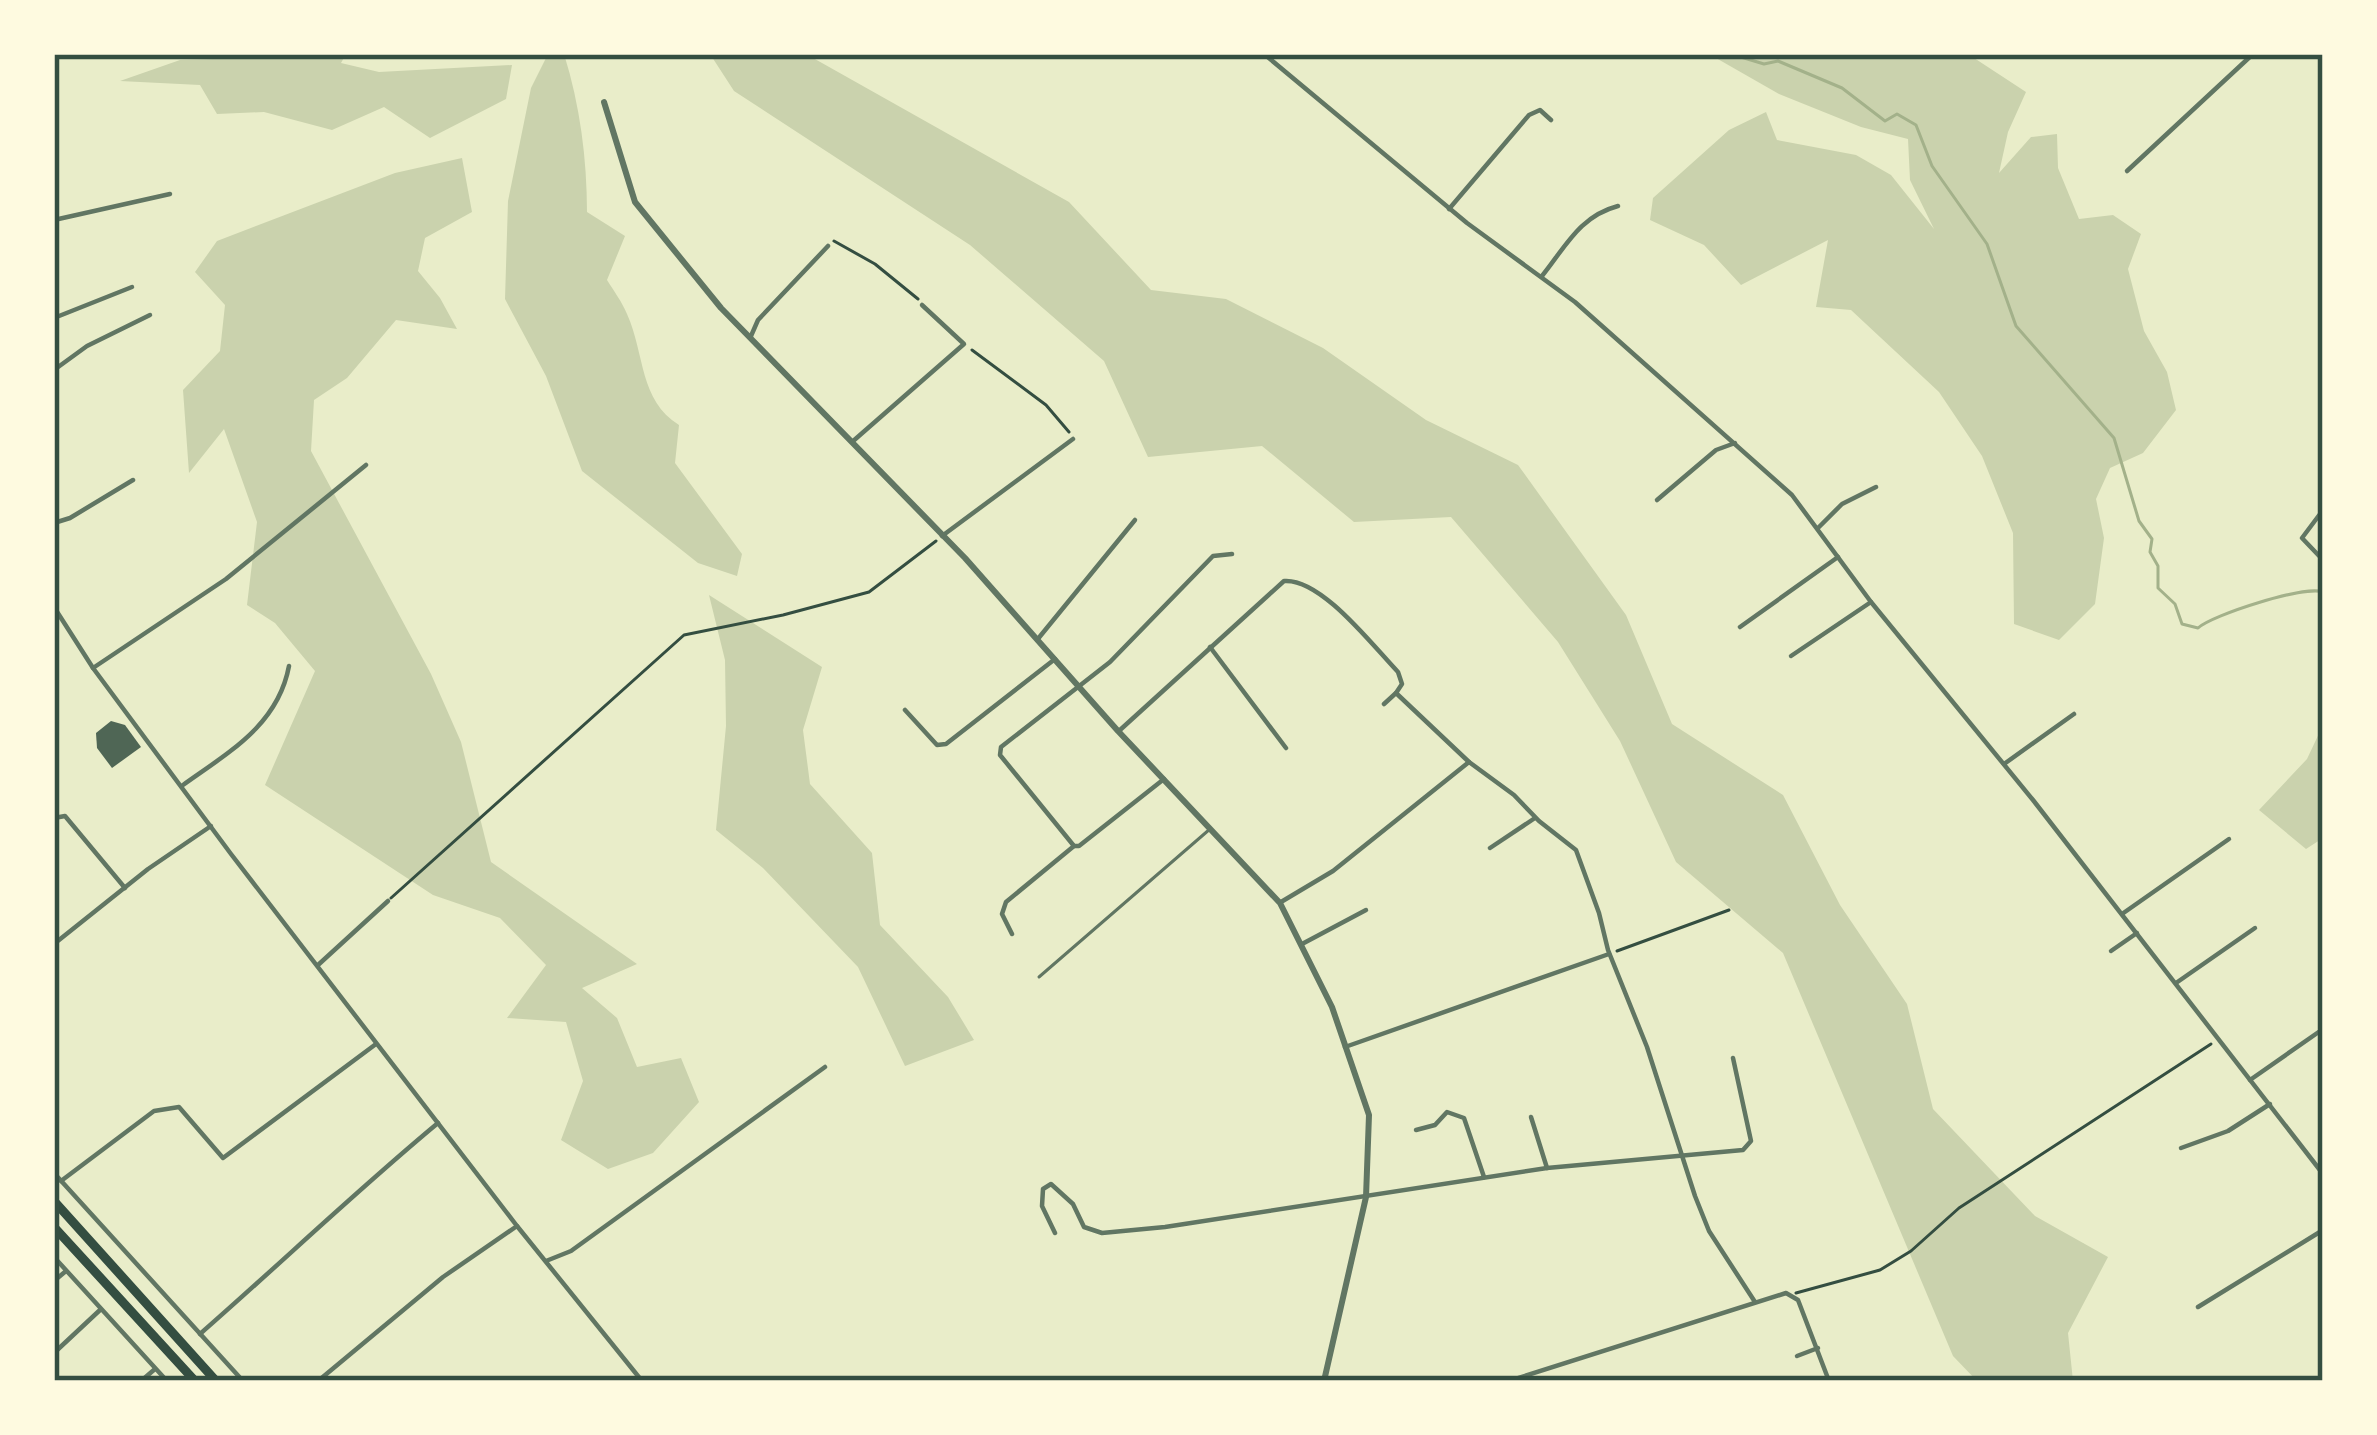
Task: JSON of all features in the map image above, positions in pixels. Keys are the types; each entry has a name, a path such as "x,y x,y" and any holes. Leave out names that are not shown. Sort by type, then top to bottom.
{"highway":[{"path":"54,1201 215,1381"},
{"path":"54,1227 195,1381"}],"street":[{"path":"1264,54 1449,208 1542,276 1792,495 1870,602 2004,764 2323,1174"},
{"path":"2127,171 2253,54"},
{"path":"604,102 635,202 721,308 942,536 1280,903 1332,1006 1369,1115 1366,1198 1324,1381"},
{"path":"1449,208 1529,116 1540,110 1551,120"},
{"path":"54,220 170,194"},
{"path":"1542,276 1582,222 1595,212 1618,206"},
{"path":"750,338 758,320 828,246"},
{"path":"54,318 132,287"},
{"path":"852,442 964,344 922,305"},
{"path":"54,370 88,346 150,315"},
{"path":"942,536 1073,439"},
{"path":"1657,500 1716,450 1735,443"},
{"path":"93,668 226,579 367,465"},
{"path":"54,523 133,480"},
{"path":"1818,527 1842,505 1876,487"},
{"path":"2323,510 2302,538 2323,560"},
{"path":"1037,640 1135,520"},
{"path":"1074,846 1000,755 1001,747 1079,687 1180,595 1214,556 1232,554"},
{"path":"1740,628 1840,556"},
{"path":"1118,731 1272,588 1294,580 1321,594 1398,671 1402,684 1384,704"},
{"path":"1791,656 1870,602"},
{"path":"54,607 93,668 376,1044 642,1381"},
{"path":"1210,647 1286,748"},
{"path":"905,710 938,745 946,744 1055,659"},
{"path":"183,785 254,733 277,707 289,666"},
{"path":"1396,693 1467,764 1514,795 1576,850 1709,1231 1755,1302"},
{"path":"2004,764 2074,714"},
{"path":"1280,903 1333,871 1467,764"},
{"path":"1012,934 1002,914 1006,902 1165,779"},
{"path":"54,818 65,816 80,830 125,888"},
{"path":"1490,848 1536,818"},
{"path":"54,944 211,826"},
{"path":"2122,914 2229,839"},
{"path":"318,965 388,901"},
{"path":"1301,945 1366,910"},
{"path":"2175,984 2255,928"},
{"path":"2111,951 2137,933"},
{"path":"1346,1046 1610,954"},
{"path":"2251,1081 2323,1029"},
{"path":"61,1181 164,1108 178,1107 224,1158 376,1044"},
{"path":"1054,1233 1042,1206 1042,1189 1051,1184 1073,1204 1084,1227 1102,1233 1547,1168 1743,1150 1751,1141 1733,1058"},
{"path":"546,1261 572,1251 825,1067"},
{"path":"2181,1148 2228,1131 2270,1104"},
{"path":"1416,1130 1435,1125 1448,1112 1459,1114 1484,1177"},
{"path":"1531,1118 1547,1168"},
{"path":"200,1334 343,1202 440,1121"},
{"path":"54,1173 243,1381"},
{"path":"318,1381 443,1277 517,1226"},
{"path":"2198,1307 2323,1230"},
{"path":"54,1257 166,1381"},
{"path":"54,1281 66,1271"},
{"path":"1509,1381 1755,1302 1795,1297 1829,1381"},
{"path":"54,1353 100,1310"},
{"path":"1797,1356 1818,1348"},
{"path":"141,1381 155,1369"}],"lane":[{"path":"1040,977 1211,829"}],"path":[{"path":"828,246 838,241 914,294 922,305"},
{"path":"964,344 1046,405 1073,439"},
{"path":"388,901 684,635 869,592 942,536"},
{"path":"1610,954 1729,910"},
{"path":"1795,1297 1880,1270 1911,1252 1959,1208 2218,1040"}],"green space":[{"path":"215,54 346,54 341,63 379,72 512,65 506,99 430,138 384,107 332,130 264,112 217,114 200,85 120,81 180,60 213,59"},
{"path":"548,54 564,54 570,73 582,132 587,212 625,236 607,280 633,329 650,389 666,415 679,425 675,463 742,554 737,576 698,563 582,471 546,376 505,299 508,201 531,88"},
{"path":"710,54 806,54 1069,202 1151,290 1226,299 1323,348 1426,420 1518,465 1626,615 1672,724 1783,795 1840,905 1907,1004 1933,1109 2035,1216 2108,1257 2068,1333 2073,1381 1977,1381 1953,1356 1783,953 1676,862 1620,741 1558,642 1451,517 1354,522 1262,446 1148,457 1104,361 970,245 734,91"},
{"path":"1709,54 1968,54 2026,92 2008,132 1999,173 2031,137 2057,134 2058,168 2079,219 2113,215 2141,234 2128,269 2144,331 2167,372 2176,410 2143,453 2110,468 2096,499 2104,538 2095,604 2059,640 2014,624 2013,533 1982,456 1939,392 1851,310 1816,307 1828,240 1741,285 1704,245 1650,220 1653,198 1729,130 1766,112 1777,140 1856,155 1891,175 1934,229 1910,180 1908,139 1861,127 1779,94"},
{"path":"462,158 472,212 425,238 418,271 457,329 396,320 347,378 314,400 311,451 431,674 461,742 491,862 637,964 582,988 617,1018 637,1067 681,1058 699,1102 653,1153 608,1169 561,1140 583,1081 566,1022 507,1018 546,965 500,918 433,895 265,785 315,671 275,623 247,605 257,522 224,429 189,473 183,390 220,351 225,305 195,272 217,241 395,173"},
{"path":"709,595 822,667 803,730 810,784 872,853 880,925 948,997 974,1040 905,1066 858,967 763,868 716,830 726,726 725,660"},
{"path":"2323,725 2323,838 2306,849 2259,810 2307,759"}],"building":[{"path":"111,721 125,725 141,747 112,768 97,748 96,733"}],"waterway":[{"path":"1731,54 1764,64 1778,61 1842,88 1885,121 1897,114 1916,125 1932,166 1987,244 2016,326 2114,438 2139,521 2152,539 2158,588 2175,604 2182,624 2198,628 2259,602 2323,592"}]}
